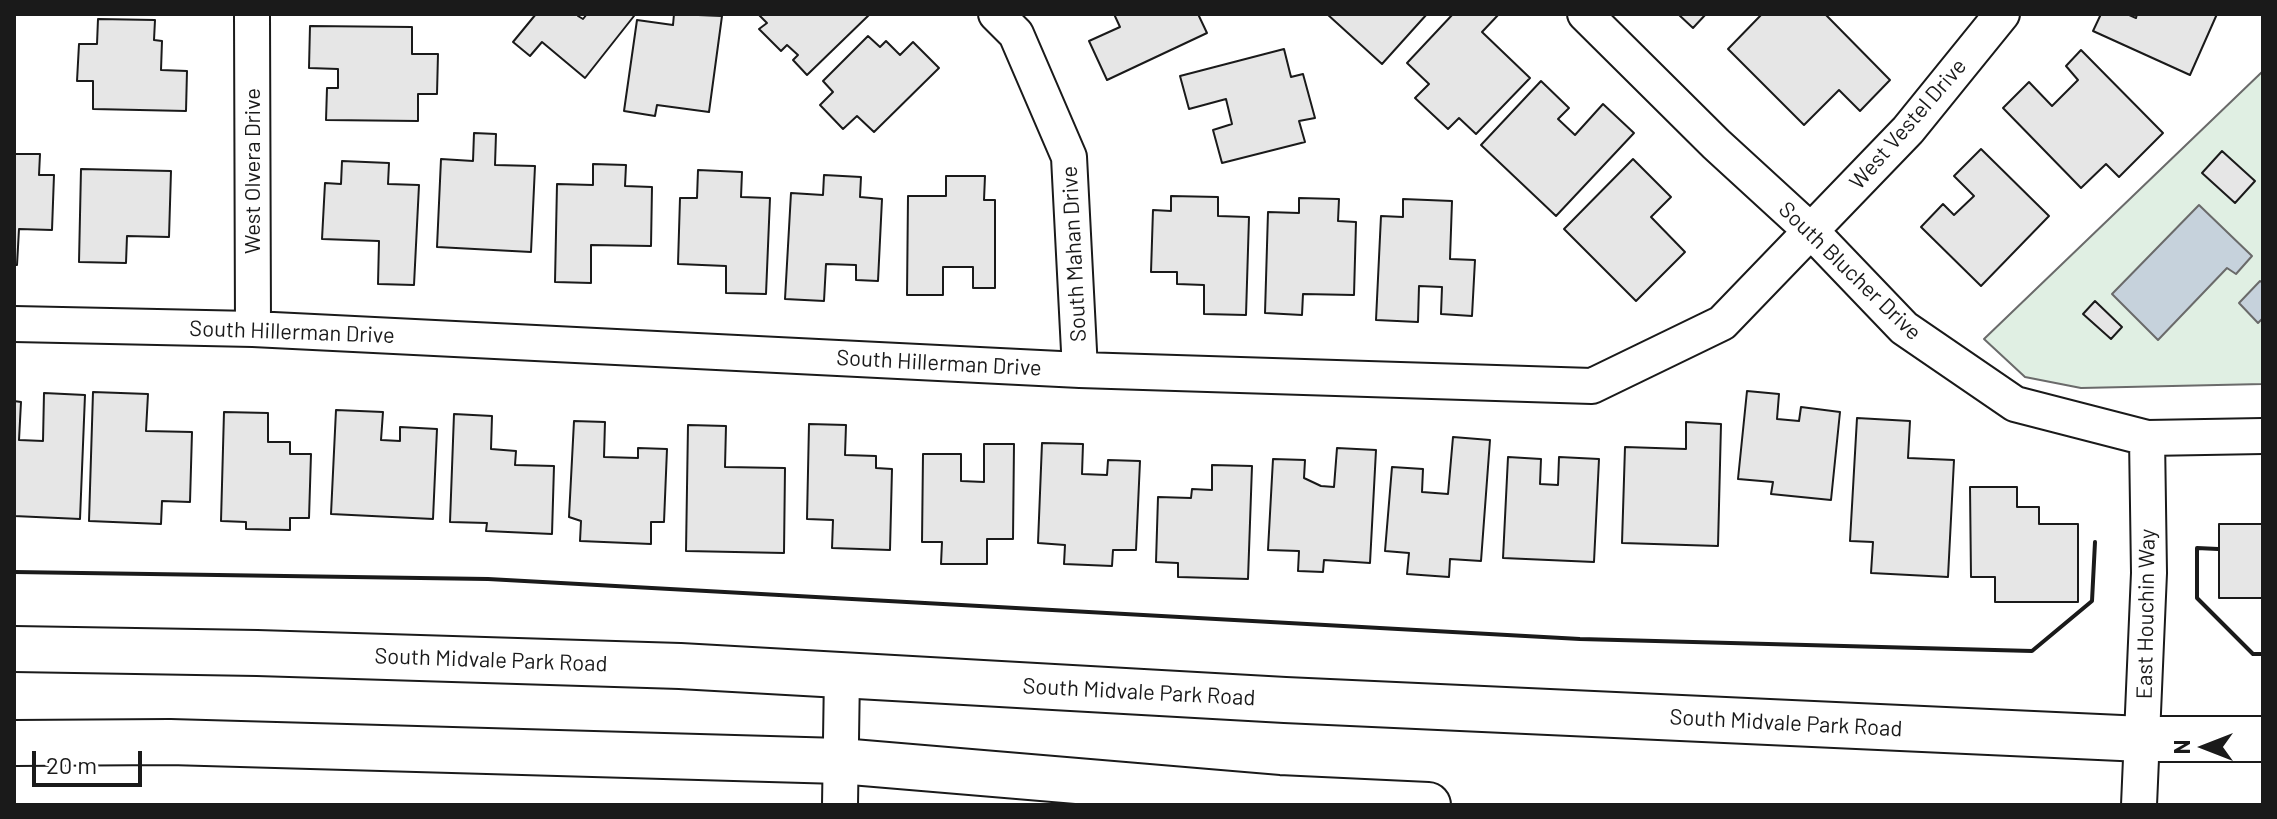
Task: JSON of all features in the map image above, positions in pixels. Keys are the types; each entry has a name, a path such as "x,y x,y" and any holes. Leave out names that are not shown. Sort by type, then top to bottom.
{"main road":[{"name":"South Midvale Park Road","path":"14,649 498,660 842,674 1285,700 2143,739 2263,739"},
{"path":"14,743 170,742 840,761 1278,802 1428,805"}],"street":[{"name":"West Olvera Drive","path":"252,14 253,329"},
{"name":"South Mahan Drive","path":"996,14 1016,34 1069,157 1080,370"},
{"name":"South Blucher Drive","path":"1585,14 1716,144 1812,232 1904,328 2015,404 2147,438 2263,436"},
{"name":"West Vestel Drive","path":"1812,232 1908,130 2002,14"},
{"name":"South Hillerman Drive","path":"14,324 253,329 1080,370 1592,386 1722,323 1812,232"},
{"name":"East Houchin Way","path":"2138,798 2149,573 2147,438"},
{"path":"840,805 842,674"}],"green space":[{"path":"2263,71 2263,384 2081,388 2025,377 1984,339"}],"shaded area":[{"path":"2199,205 2252,256 2236,274 2227,268 2158,340 2112,294"},
{"path":"2260,281 2263,283 2263,318 2258,323 2239,303"}],"building":[{"path":"536,14 579,14 583,19 587,14 634,16 585,78 542,42 530,56 513,42"},
{"path":"674,14 722,16 709,112 657,105 655,116 624,111 637,20 673,25"},
{"path":"758,14 870,14 807,75 793,60 798,55 787,45 781,51 759,29 767,23"},
{"path":"1114,14 1198,14 1207,33 1107,80 1089,41 1120,27"},
{"path":"1327,14 1427,14 1382,64"},
{"path":"1453,14 1499,14 1482,32 1530,78 1476,134 1459,118 1448,129 1415,98 1429,84 1407,63"},
{"path":"1678,14 1706,14 1693,28"},
{"path":"1762,14 1825,14 1890,80 1860,111 1839,90 1804,125 1728,49"},
{"path":"2101,14 2127,14 2136,18 2137,14 2217,14 2190,75 2093,31"},
{"path":"98,19 155,20 154,40 162,41 161,70 187,71 186,111 93,109 93,81 77,81 79,44 97,44"},
{"path":"310,26 412,27 412,54 438,54 437,94 418,94 418,121 326,120 327,88 338,88 338,69 309,68"},
{"path":"868,36 880,47 886,41 900,55 913,42 939,68 874,132 857,116 843,129 820,105 833,92 823,81"},
{"path":"1284,49 1291,77 1303,74 1315,118 1299,121 1305,142 1222,163 1213,130 1232,124 1226,99 1189,109 1180,76"},
{"path":"2081,50 2163,133 2119,177 2106,164 2081,188 2003,108 2029,82 2052,106 2078,80 2066,66"},
{"path":"1541,81 1569,108 1558,119 1575,135 1603,104 1634,133 1556,216 1481,145"},
{"path":"474,133 496,134 495,165 535,166 531,252 437,247 441,159 473,161"},
{"path":"1981,149 2049,216 1981,286 1921,227 1943,204 1954,215 1974,196 1954,176"},
{"path":"2222,151 2255,181 2235,203 2202,173"},
{"path":"14,154 40,154 39,175 54,175 52,230 19,229 17,265 14,265"},
{"path":"1633,159 1671,197 1651,217 1685,252 1636,301 1564,229"},
{"path":"342,161 389,163 388,184 419,185 414,285 378,284 379,241 322,239 325,183 341,184"},
{"path":"593,164 626,165 625,186 652,187 651,246 591,245 591,283 555,282 557,184 593,185"},
{"path":"81,169 171,171 169,237 127,236 126,263 79,262"},
{"path":"698,170 742,172 741,197 770,198 766,294 726,293 726,266 678,264 680,198 697,198"},
{"path":"824,175 861,177 860,197 882,199 878,281 856,280 856,265 826,264 824,301 785,299 791,193 823,195"},
{"path":"946,176 985,176 984,200 995,200 995,288 973,288 973,267 943,267 943,295 907,295 908,196 946,196"},
{"path":"1171,196 1218,197 1218,216 1249,217 1246,315 1204,314 1204,285 1177,284 1177,272 1151,272 1153,210 1171,211"},
{"path":"1299,198 1339,199 1338,221 1356,222 1354,295 1303,294 1302,315 1265,313 1268,212 1299,213"},
{"path":"1403,199 1452,201 1450,259 1475,260 1472,316 1441,314 1442,287 1419,286 1418,322 1376,320 1381,216 1403,217"},
{"path":"2095,301 2122,327 2111,339 2083,314"},
{"path":"1747,391 1779,394 1777,419 1799,421 1801,407 1840,412 1831,500 1771,494 1773,482 1738,479"},
{"path":"93,392 148,394 146,431 192,432 190,502 162,501 161,524 89,521"},
{"path":"44,393 85,395 80,519 14,516 14,401 21,402 19,440 43,441"},
{"path":"336,410 383,412 381,440 400,441 400,427 437,429 433,519 331,514"},
{"path":"224,412 268,413 268,442 290,442 290,454 311,454 309,518 290,518 290,530 246,529 246,522 221,521"},
{"path":"454,414 492,416 491,449 516,451 515,465 554,466 552,534 486,531 487,523 450,522"},
{"path":"1857,418 1910,421 1908,458 1954,460 1948,577 1871,573 1873,542 1850,541"},
{"path":"574,421 605,422 604,457 638,458 638,448 667,449 664,522 651,522 651,544 580,541 581,521 569,517"},
{"path":"1686,422 1721,424 1718,546 1622,543 1625,447 1686,449"},
{"path":"809,424 846,425 845,455 876,456 876,468 892,469 890,550 832,548 833,520 807,519"},
{"path":"688,425 726,426 725,467 785,468 784,553 686,551"},
{"path":"1453,437 1490,440 1481,561 1450,559 1449,577 1407,574 1409,553 1385,551 1392,467 1423,469 1422,492 1448,494"},
{"path":"1042,443 1083,444 1082,474 1107,475 1108,460 1140,461 1136,550 1113,550 1112,566 1064,564 1065,545 1038,543"},
{"path":"984,444 1014,444 1013,539 987,539 987,564 941,564 942,542 922,542 923,454 961,454 961,481 984,482"},
{"path":"1337,448 1376,450 1370,563 1324,560 1323,572 1298,571 1299,551 1268,550 1273,459 1305,460 1304,478 1321,486 1334,487"},
{"path":"1508,457 1541,459 1540,484 1558,485 1559,457 1599,459 1594,562 1503,558"},
{"path":"1212,465 1252,466 1248,579 1178,577 1178,563 1156,562 1158,497 1191,498 1192,489 1212,490"},
{"path":"1970,487 2017,487 2017,507 2039,507 2039,524 2078,524 2078,602 1995,602 1995,577 1971,577"},
{"path":"2219,524 2263,524 2263,598 2219,598"}],"wall":[{"path":"14,572 488,579 1580,639 2032,651 2092,601 2095,542"},
{"path":"2218,549 2197,548 2197,598 2253,654 2263,654"}]}
